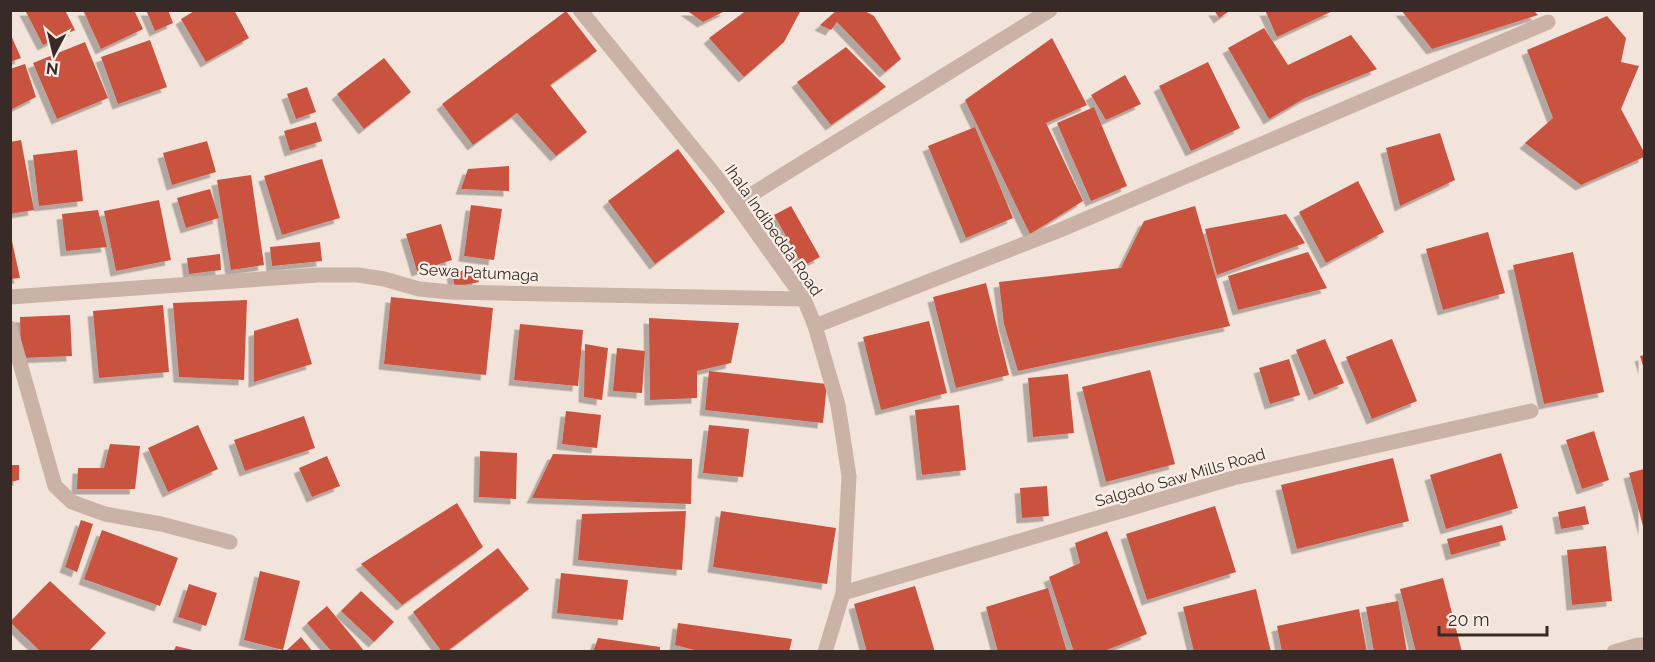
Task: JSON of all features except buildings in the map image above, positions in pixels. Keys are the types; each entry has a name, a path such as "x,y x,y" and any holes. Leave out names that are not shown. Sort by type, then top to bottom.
{"street":[{"name":"Ihala Indibedda Road","path":"580,10 719,180 804,300 815,326 838,405 849,476 843,593 825,651"},
{"path":"736,204 1050,10"},
{"path":"815,326 1060,230 1548,22"},
{"name":"Sewa Patumaga","path":"10,297 266,278 358,275 384,279 419,289 450,292 804,300"},
{"path":"10,328 55,486 72,502 105,514 161,524 230,542"},
{"name":"Salgado Saw Mills Road","path":"843,593 1233,478 1531,411"},
{"path":"1614,651 1640,647"}]}
